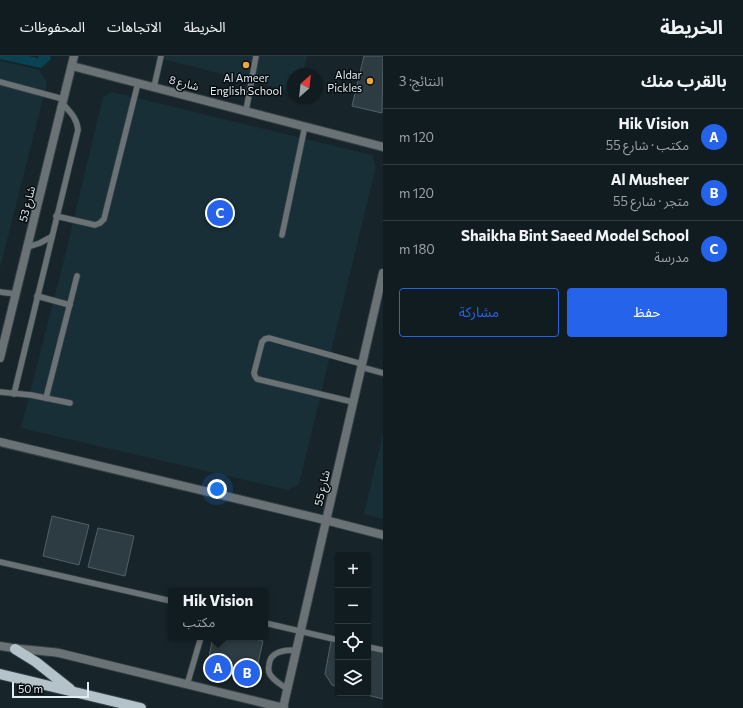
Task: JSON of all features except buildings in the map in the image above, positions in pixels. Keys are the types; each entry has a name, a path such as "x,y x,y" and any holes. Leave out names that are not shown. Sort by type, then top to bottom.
{"main road":[{"path":"15,649 36,662 74,691"},
{"path":"0,674 140,708"}],"street":[{"name":"شارع 53","path":"0,358 74,56"},
{"name":"شارع 8","path":"72,66 383,147"},
{"name":"شارع 55","path":"283,708 383,273"},
{"path":"0,442 383,535"},
{"path":"0,646 15,649 59,653 283,708"}],"lane":[{"path":"154,87 160,56"},
{"path":"246,111 256,56"},
{"path":"0,82 63,101 78,124 78,130 14,394"},
{"path":"56,216 95,224 100,223 104,219 138,83"},
{"path":"282,235 305,126"},
{"path":"28,247 51,237"},
{"path":"46,398 77,276"},
{"path":"0,292 16,294"},
{"path":"37,296 70,305"},
{"path":"353,402 257,379 254,373 262,342 269,338 362,365 383,373"},
{"path":"0,392 31,395 70,403"},
{"path":"0,562 168,600"},
{"path":"268,624 335,639"},
{"path":"188,685 199,640"},
{"path":"371,648 383,650"},
{"path":"287,689 271,676 268,670 269,662 272,656 278,652 296,650"}],"shaded area":[{"path":"0,56 29,56 38,58 39,56 50,56 51,59 41,68 0,59"},
{"name":"Al Ameer English School","path":"151,56 307,56 304,68 287,68 287,90"},
{"path":"0,61 39,70 47,82 0,268"},
{"path":"112,92 372,155 376,166 299,484 288,490 21,428 64,260 103,97"},
{"path":"383,434 383,519 364,514"}],"place":[{"name":"Al Ameer English School","path":"246,65"},
{"name":"Aldar Pickles","path":"370,81"},
{"name":"Shaikha Bint Saeed Model School","path":"220,213"},
{"name":"Hik Vision","path":"218,668"},
{"name":"Al Musheer","path":"247,673"}]}
